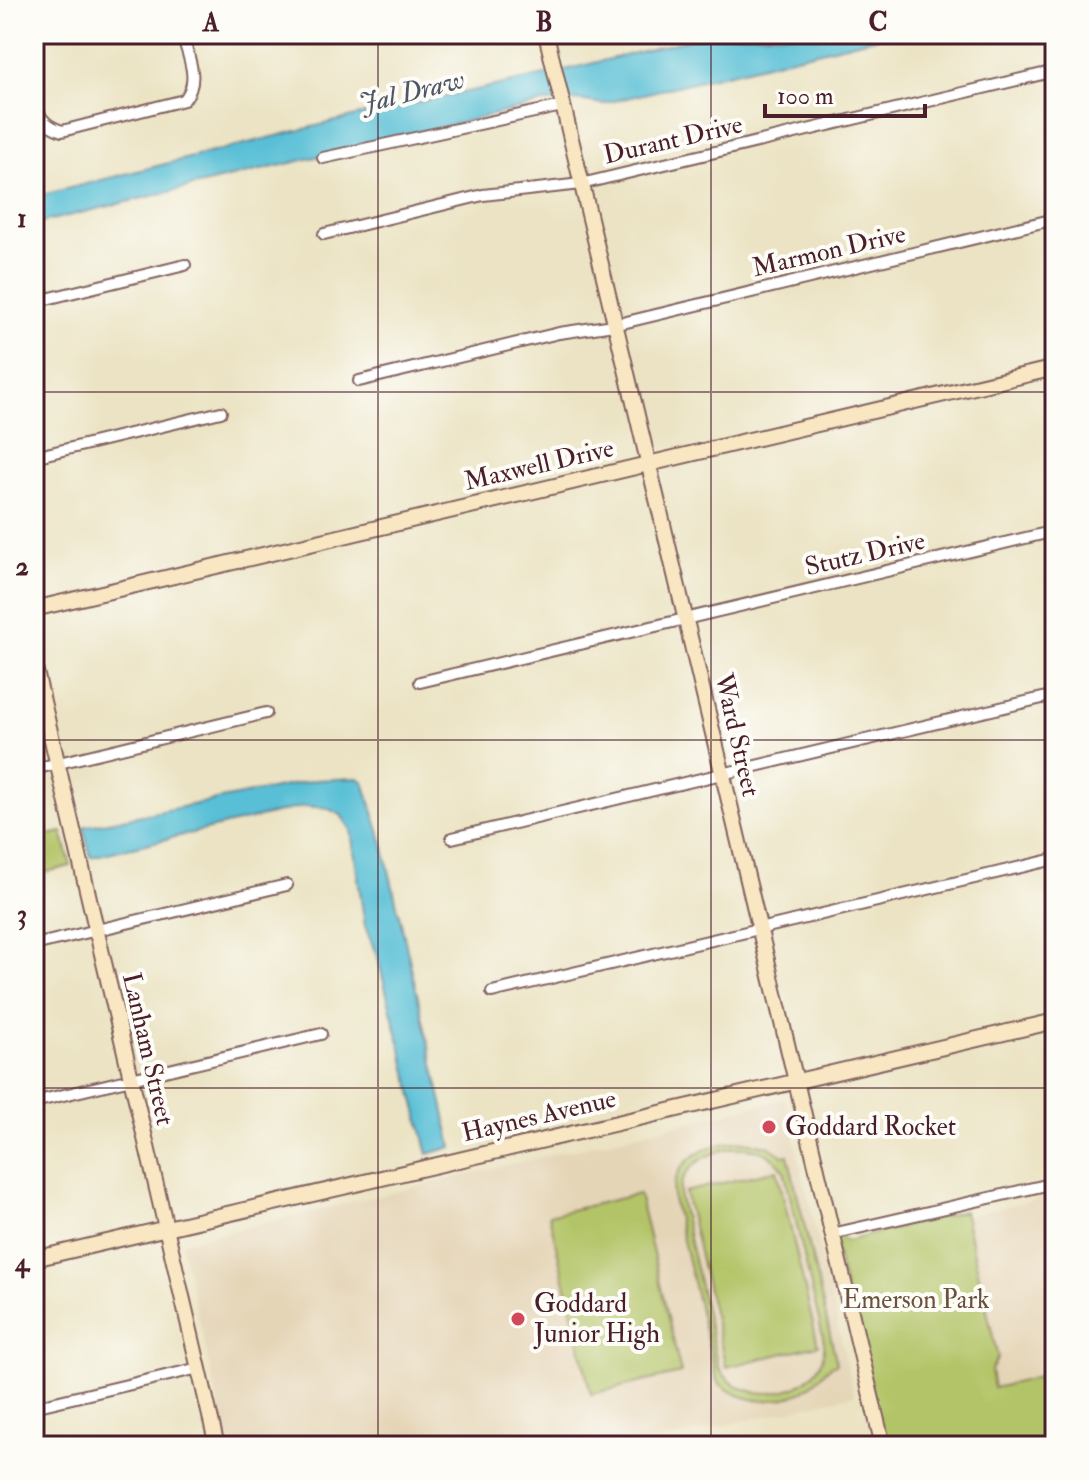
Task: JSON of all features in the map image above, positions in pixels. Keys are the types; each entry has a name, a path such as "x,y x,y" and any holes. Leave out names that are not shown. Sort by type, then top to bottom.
{"street":[{"path":"34,99 42,120 62,131 184,100 192,91 194,78 182,34"},
{"name":"Ward Street","path":"546,34 883,1446"},
{"name":"Durant Drive","path":"324,234 483,195 581,184 1055,71"},
{"path":"323,158 562,106"},
{"name":"Marmon Drive","path":"359,381 559,333 614,325 1055,219"},
{"path":"34,258 39,301 185,265"},
{"name":"Maxwell Drive","path":"34,609 1055,368"},
{"path":"34,457 221,412"},
{"name":"Stutz Drive","path":"420,682 1055,531"},
{"name":"Lanham Street","path":"34,663 217,1446"},
{"path":"452,838 1055,695"},
{"path":"34,769 266,713"},
{"path":"492,992 1055,859"},
{"path":"34,945 287,885"},
{"name":"Haynes Avenue","path":"34,1259 1055,1021"},
{"path":"34,1102 321,1034"},
{"path":"832,1234 1055,1183"},
{"path":"34,1407 199,1368"}],"shaded area":[{"name":"Goddard Junior High","path":"785,1099 854,1395 638,1446 228,1446 181,1243"},
{"path":"1055,1195 1055,1373 994,1388 991,1370 998,1358 965,1216"}],"green space":[{"path":"62,832 71,866 34,875 34,838"},
{"path":"739,1141 768,1146 783,1156 788,1155 837,1364 803,1391 778,1400 739,1395 717,1381 673,1199 674,1185 684,1165 703,1151","holes":["740,1148 768,1154 784,1170 824,1342 822,1360 813,1374 799,1385 782,1391 764,1393 746,1390 730,1381 718,1366 680,1198 684,1178 696,1164 713,1154"]},
{"path":"777,1170 818,1345 726,1367 685,1192"},
{"path":"639,1194 681,1373 591,1394 549,1215"},
{"name":"Emerson Park","path":"964,1211 998,1358 991,1370 994,1388 1055,1373 1055,1446 883,1446 832,1234 847,1241"}],"water":[{"path":"711,34 891,34 602,104 579,100 547,102 34,224 34,197 368,113 541,76"},
{"path":"358,778 364,782 383,844 452,1147 428,1154 378,959 365,926 351,830 341,815 327,808 305,806 91,857 83,827 315,780"}],"place":[{"name":"Goddard Rocket","path":"769,1127"},
{"name":"Goddard Junior High","path":"518,1319"}],"water label":[{"name":"Jal Draw","path":"412,92"}]}
